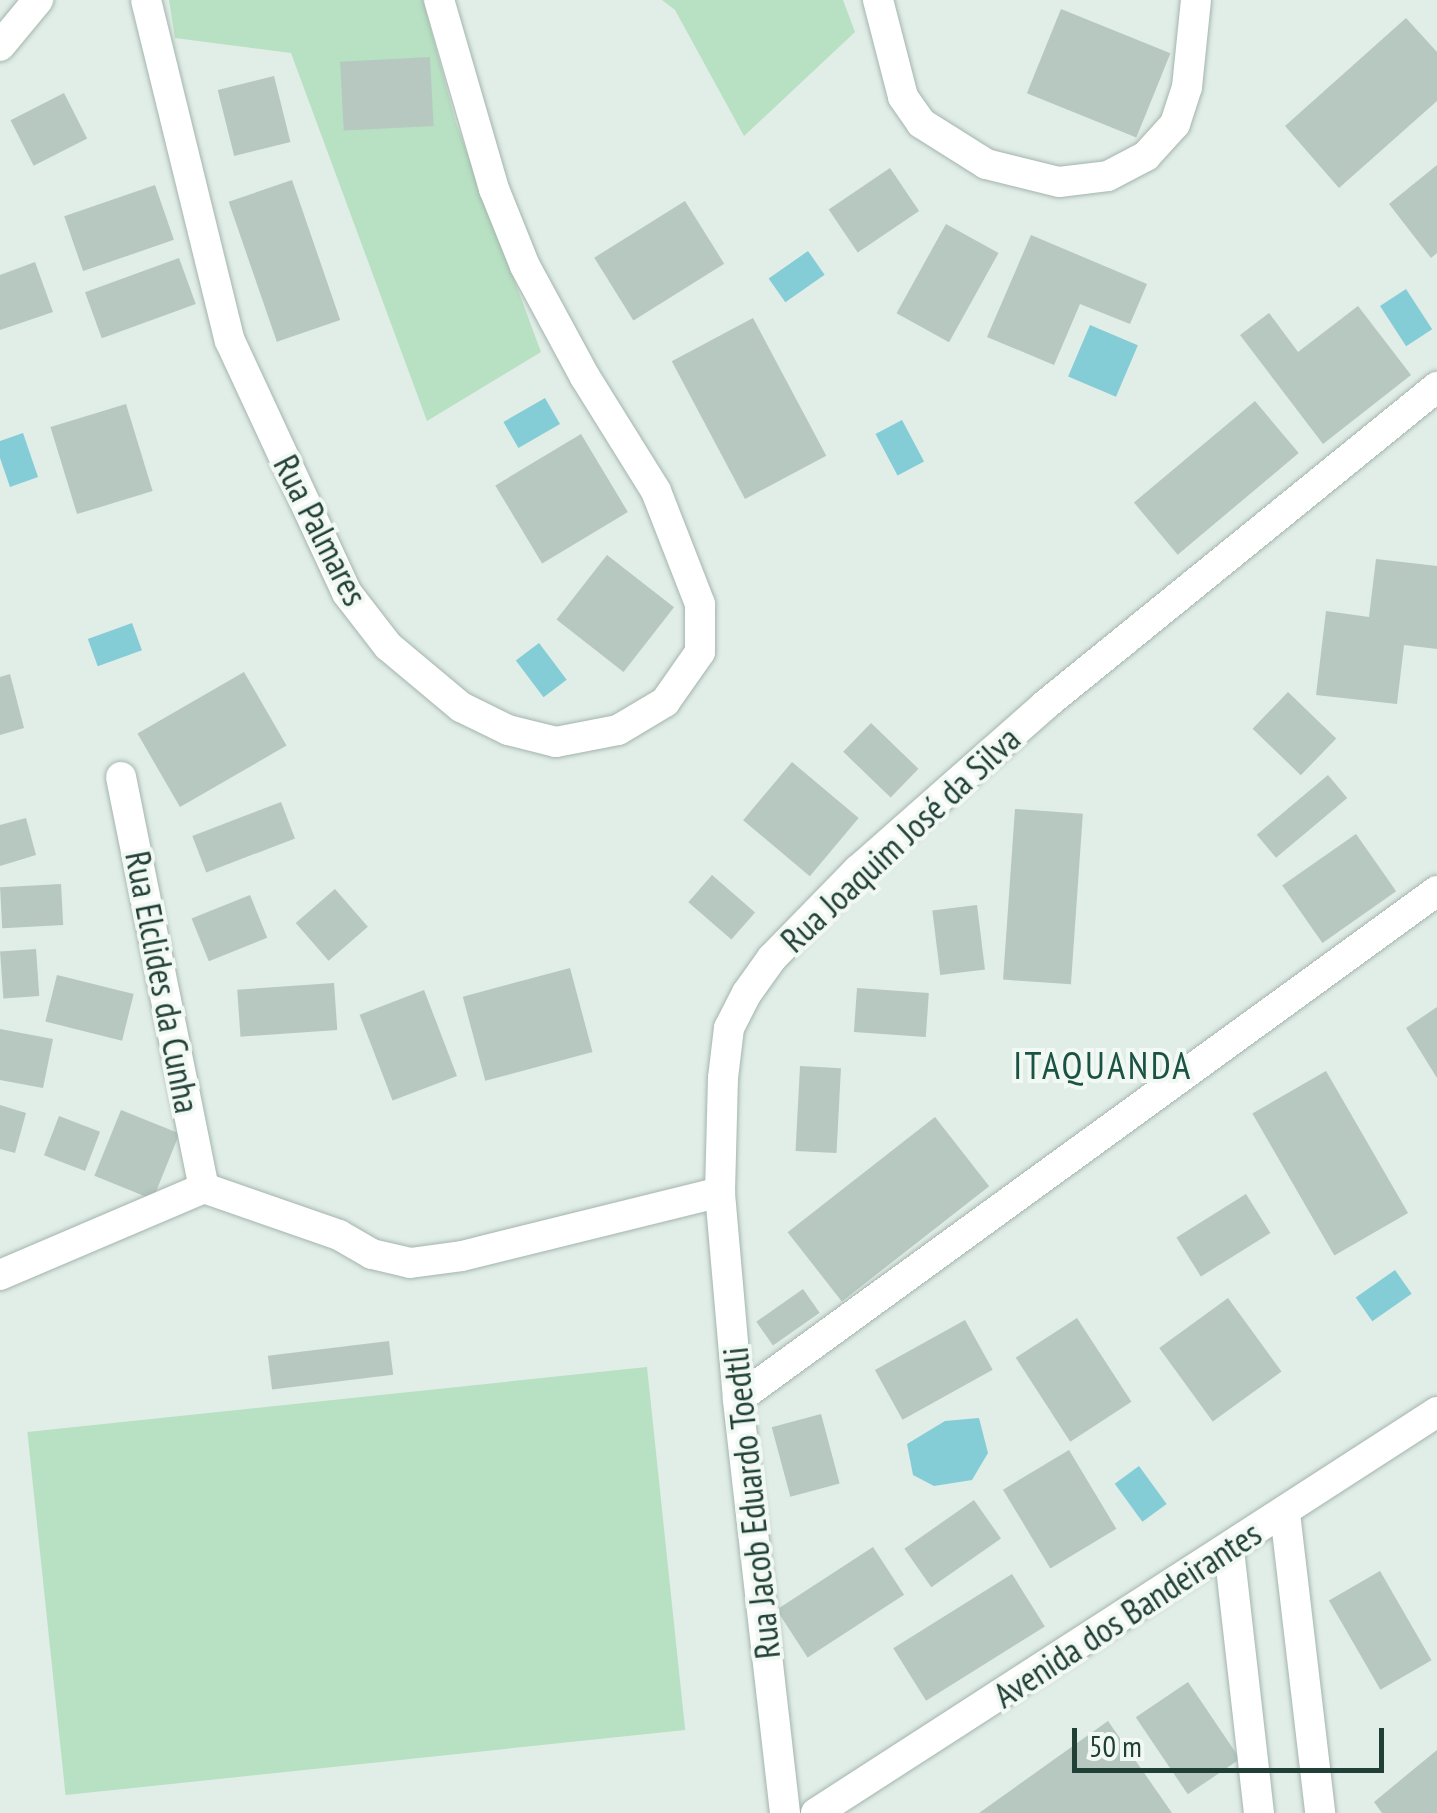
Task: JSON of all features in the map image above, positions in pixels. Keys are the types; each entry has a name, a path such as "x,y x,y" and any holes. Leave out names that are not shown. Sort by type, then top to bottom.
{"street":[{"path":"0,46 38,0"},
{"name":"Rua Palmares","path":"146,0 230,341 347,594 388,646 462,707 508,730 556,742 618,730 665,702 700,652 700,604 656,490 585,377 525,266 494,189 439,0"},
{"path":"878,0 904,98 921,123 986,164 1059,182 1108,176 1146,156 1175,124 1186,87 1196,0"},
{"name":"Rua Joaquim José da Silva","path":"720,1192 723,1078 729,1028 746,992 772,958 858,870 1045,705 1437,387"},
{"name":"Rua Elclides da Cunha","path":"121,777 204,1188"},
{"path":"738,1399 1437,890"},
{"path":"0,1274 204,1188 339,1235 372,1254 410,1263 462,1256 720,1192"},
{"name":"Rua Jacob Eduardo Toedtli","path":"720,1192 738,1399 785,1813"},
{"name":"Avenida dos Bandeirantes","path":"816,1813 1229,1550 1437,1412"},
{"path":"1285,1512 1320,1813"},
{"path":"1229,1550 1259,1813"}],"green space":[{"path":"169,0 423,0 456,123 541,352 427,421 291,53 175,38"},
{"path":"662,0 843,0 855,32 744,136 675,10"},
{"path":"647,1367 685,1730 66,1795 27,1432"}],"water":[{"path":"808,251 825,275 785,302 769,279"},
{"path":"1406,289 1432,329 1406,346 1380,306"},
{"path":"1090,325 1138,345 1116,397 1068,377"},
{"path":"545,398 560,424 518,448 503,422"},
{"path":"902,420 924,461 898,476 876,434"},
{"path":"23,433 38,477 10,487 0,458 0,441"},
{"path":"132,623 142,650 98,666 88,639"},
{"path":"539,643 567,680 544,697 516,660"},
{"path":"1395,1270 1412,1294 1372,1321 1356,1298"},
{"path":"979,1418 988,1453 972,1480 934,1486 913,1475 907,1444 945,1421"},
{"path":"1139,1466 1167,1504 1142,1522 1115,1484"}],"building":[{"path":"1061,9 1170,53 1136,138 1027,93"},
{"path":"1406,18 1437,52 1437,101 1339,188 1285,126"},
{"path":"430,57 434,126 344,131 340,62"},
{"path":"274,76 290,142 234,156 218,90"},
{"path":"64,93 87,138 34,166 11,120"},
{"path":"1437,165 1437,253 1431,258 1389,204"},
{"path":"890,168 919,211 858,252 829,209"},
{"path":"292,180 340,320 277,342 229,202"},
{"path":"155,185 174,240 83,271 64,216"},
{"path":"685,201 724,264 633,320 594,258"},
{"path":"946,224 998,253 949,342 897,313"},
{"path":"1031,235 1147,284 1130,324 1080,304 1054,365 987,337"},
{"path":"179,258 196,304 102,338 85,292"},
{"path":"35,262 53,312 0,330 0,275"},
{"path":"1358,306 1411,375 1323,444 1240,335 1269,313 1298,352"},
{"path":"753,318 826,456 745,499 672,361"},
{"path":"1255,401 1299,453 1178,555 1134,503"},
{"path":"126,404 153,491 77,514 50,427"},
{"path":"581,434 628,512 542,564 495,486"},
{"path":"607,555 674,607 623,672 557,620"},
{"path":"1376,559 1437,566 1437,649 1404,645 1397,704 1316,695 1326,611 1369,617"},
{"path":"244,672 286,746 180,807 137,734"},
{"path":"10,674 24,728 0,735 0,677"},
{"path":"1288,692 1336,739 1301,775 1253,729"},
{"path":"871,723 918,769 891,798 843,752"},
{"path":"792,762 859,818 810,876 743,820"},
{"path":"1328,775 1347,798 1276,858 1257,835"},
{"path":"281,802 295,838 206,872 192,836"},
{"path":"1015,809 1083,814 1071,984 1003,980"},
{"path":"26,818 36,855 0,866 0,825"},
{"path":"1356,834 1396,891 1322,943 1282,886"},
{"path":"712,875 755,912 731,940 688,902"},
{"path":"61,884 63,925 2,928 0,887"},
{"path":"335,889 368,927 329,961 296,923"},
{"path":"250,895 267,938 209,961 192,919"},
{"path":"977,905 985,970 940,975 932,910"},
{"path":"36,949 39,996 3,998 0,952"},
{"path":"570,968 593,1052 485,1081 463,997"},
{"path":"57,975 134,994 122,1041 45,1022"},
{"path":"334,983 337,1030 241,1037 237,990"},
{"path":"857,988 929,993 926,1037 854,1032"},
{"path":"424,990 457,1076 393,1101 360,1015"},
{"path":"1437,1007 1437,1078 1406,1028"},
{"path":"0,1029 53,1039 43,1088 0,1080"},
{"path":"800,1066 841,1068 836,1153 796,1151"},
{"path":"1326,1071 1408,1213 1334,1256 1252,1114"},
{"path":"0,1105 26,1113 15,1153 0,1149"},
{"path":"121,1110 179,1134 153,1199 94,1176"},
{"path":"59,1116 100,1132 85,1171 44,1155"},
{"path":"935,1117 989,1186 842,1301 788,1232"},
{"path":"1246,1194 1270,1233 1201,1276 1176,1237"},
{"path":"803,1289 820,1313 773,1345 756,1322"},
{"path":"1228,1298 1281,1372 1213,1422 1159,1348"},
{"path":"1077,1318 1131,1402 1070,1442 1016,1358"},
{"path":"965,1320 993,1370 903,1420 875,1370"},
{"path":"389,1341 393,1375 272,1390 268,1356"},
{"path":"821,1414 840,1484 790,1497 772,1427"},
{"path":"1069,1450 1116,1529 1050,1569 1003,1490"},
{"path":"974,1500 1001,1539 931,1587 904,1549"},
{"path":"873,1547 904,1595 808,1657 777,1610"},
{"path":"1380,1571 1432,1660 1380,1690 1329,1600"},
{"path":"1012,1574 1045,1627 926,1701 893,1648"},
{"path":"1188,1682 1240,1759 1188,1794 1136,1717"},
{"path":"1108,1721 1172,1813 979,1813"},
{"path":"1437,1750 1437,1813 1382,1813 1374,1802"}],"district":[{"name":"ITAQUANDA","path":"1103,1065"}]}
